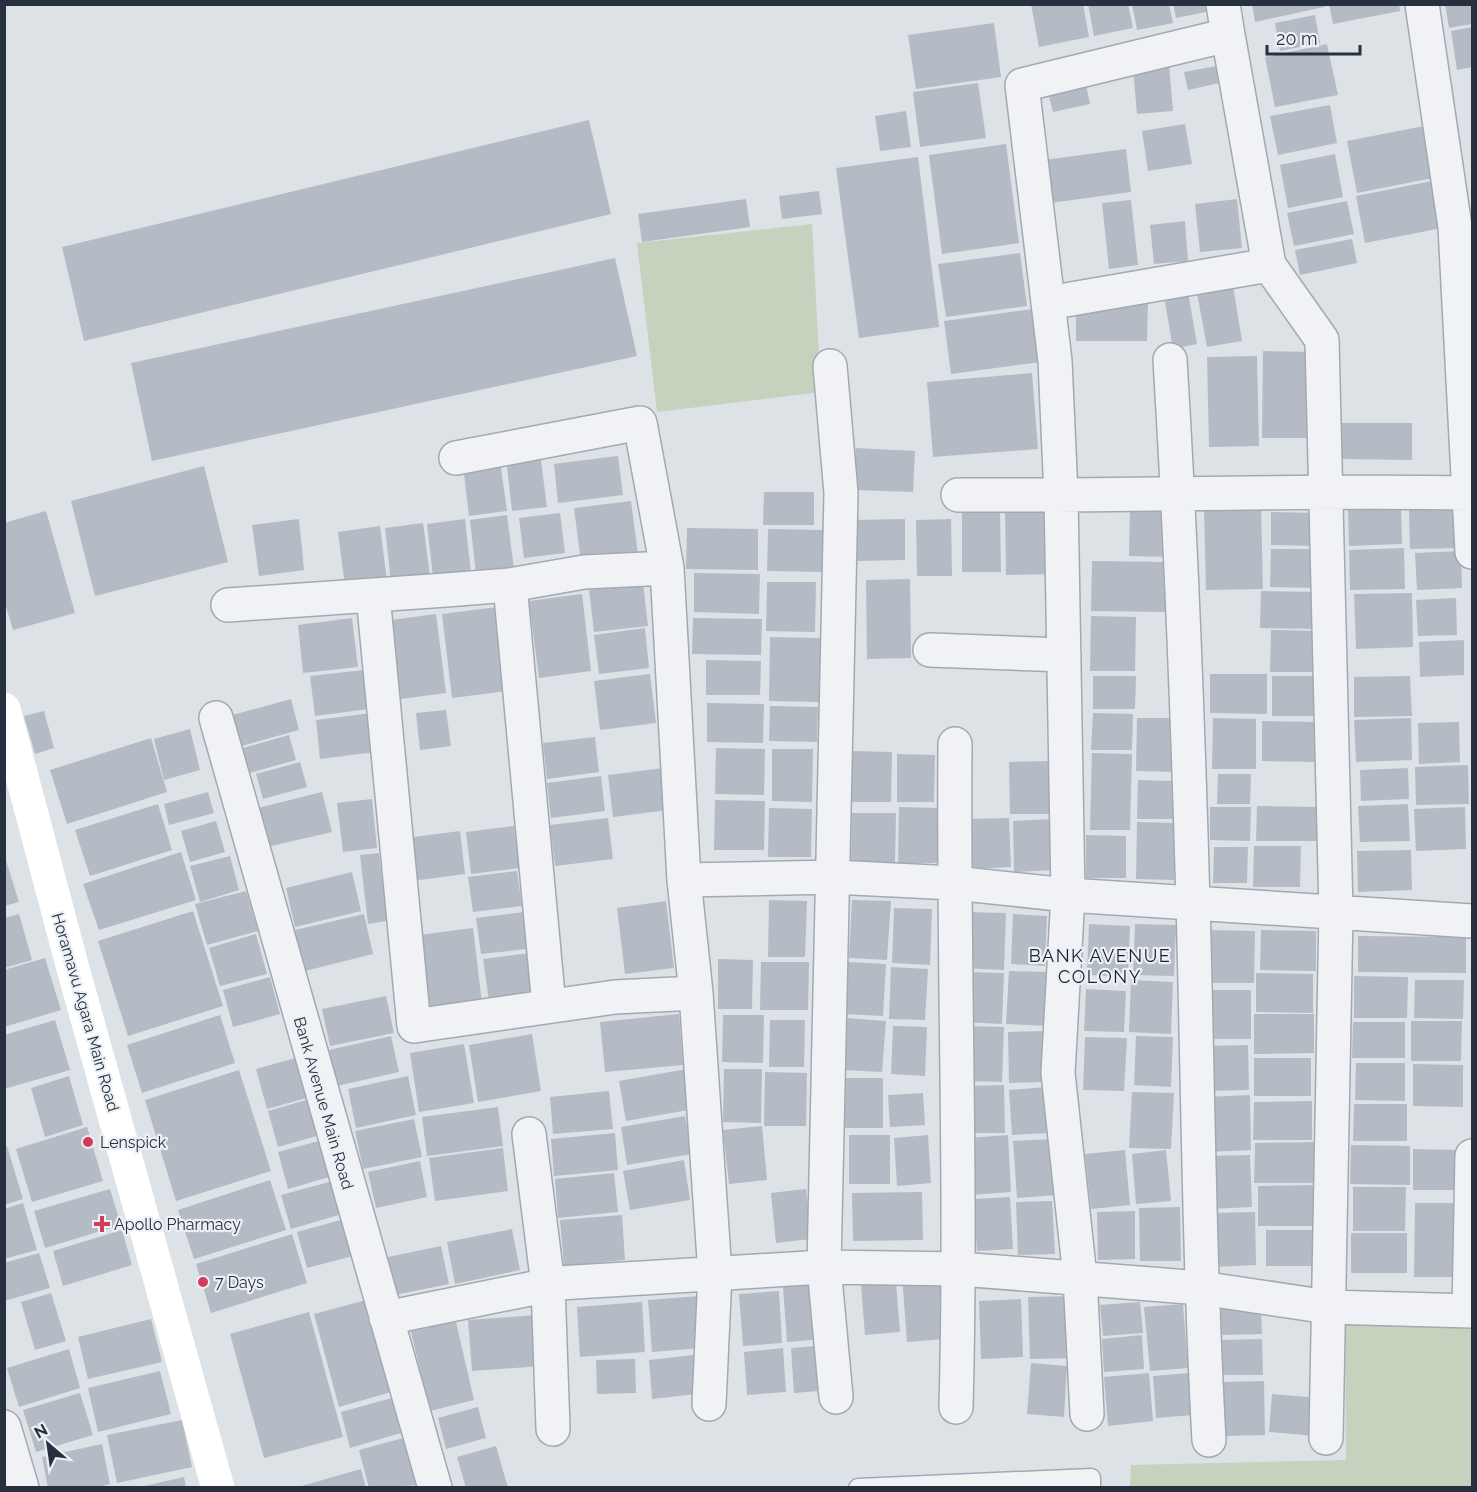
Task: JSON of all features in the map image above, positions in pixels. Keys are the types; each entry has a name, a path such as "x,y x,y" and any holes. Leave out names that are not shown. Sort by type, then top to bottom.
{"street":[{"path":"1422,4 1464,225 1473,552"},
{"path":"1087,1414 1080,1277 1058,1072 1068,895 1061,495 1055,361 1022,85 1226,20 1269,265 1322,340 1336,912 1326,1437"},
{"path":"1048,303 1269,265"},
{"path":"1170,360 1178,494 1193,902 1201,1288 1209,1440"},
{"path":"830,366 841,493 824,1267 836,1397"},
{"path":"456,458 640,423 667,568 684,880 696,993 715,1274 709,1404"},
{"path":"958,495 1178,494 1327,490 1470,493"},
{"path":"228,605 510,585 584,572 667,568"},
{"path":"510,585 549,1006"},
{"path":"373,595 414,1026 615,997 696,993"},
{"path":"930,650 1064,655"},
{"name":"Horamavu Agara Main Road","path":"4,710 72,965 218,1488"},
{"name":"Bank Avenue Main Road","path":"216,718 435,1488"},
{"path":"956,744 954,883 960,1269 956,1407"},
{"path":"684,880 833,877 954,883 1068,895 1473,921"},
{"path":"529,1134 548,1285 553,1429"},
{"path":"386,1318 548,1285 824,1267 960,1269 1080,1277 1201,1288 1328,1307 1471,1311 1473,1156"},
{"path":"4,1427 22,1488"}],"lane":[{"path":"858,1488 1091,1478 1091,1488"}],"green space":[{"path":"812,224 821,392 657,412 637,243"},
{"path":"1345,1319 1472,1325 1472,1487 1130,1488 1131,1465 1346,1460"}],"building":[{"path":"1031,4 1083,4 1089,37 1039,47"},
{"path":"1088,4 1128,4 1133,28 1094,36"},
{"path":"1132,4 1169,4 1173,23 1137,30"},
{"path":"1173,4 1215,4 1216,10 1176,18"},
{"path":"1252,4 1324,4 1324,7 1255,22"},
{"path":"1329,4 1399,4 1400,11 1333,24"},
{"path":"1445,4 1472,4 1472,24 1449,28"},
{"path":"1315,15 1320,43 1280,51 1275,23"},
{"path":"994,23 1001,77 916,89 908,35"},
{"path":"1472,27 1472,67 1457,70 1451,31"},
{"path":"1327,44 1338,95 1275,107 1265,57"},
{"path":"1169,64 1173,111 1137,114 1133,68"},
{"path":"1216,66 1219,83 1188,90 1184,72"},
{"path":"978,83 986,138 920,147 913,92"},
{"path":"1086,85 1090,104 1053,112 1048,93"},
{"path":"1330,105 1337,143 1278,155 1270,116"},
{"path":"906,111 911,147 880,151 875,116"},
{"path":"589,120 611,214 84,341 62,247"},
{"path":"1185,124 1192,164 1148,171 1142,131"},
{"path":"1424,126 1433,178 1357,193 1347,141"},
{"path":"1006,144 1019,243 942,254 929,155"},
{"path":"1126,149 1131,192 1050,203 1044,160"},
{"path":"1335,154 1343,197 1288,208 1280,165"},
{"path":"918,157 939,327 859,338 836,168"},
{"path":"1437,180 1447,227 1365,243 1356,196"},
{"path":"819,191 822,214 782,219 779,196"},
{"path":"746,199 750,227 642,242 638,214"},
{"path":"1237,199 1242,248 1200,252 1195,204"},
{"path":"1131,200 1138,265 1109,269 1102,203"},
{"path":"1347,201 1354,234 1294,246 1287,213"},
{"path":"1185,221 1188,261 1154,264 1150,225"},
{"path":"1352,239 1357,263 1300,275 1295,250"},
{"path":"1020,253 1027,306 946,317 938,264"},
{"path":"615,258 637,356 152,461 131,363"},
{"path":"1233,286 1242,341 1207,347 1197,293"},
{"path":"1188,292 1197,344 1173,349 1164,296"},
{"path":"1076,300 1148,300 1147,341 1076,341"},
{"path":"1033,309 1041,362 951,374 944,321"},
{"path":"1263,351 1319,352 1317,438 1262,438"},
{"path":"1257,356 1259,446 1209,447 1207,357"},
{"path":"1032,373 1038,449 933,457 927,382"},
{"path":"1342,423 1412,423 1412,460 1341,459"},
{"path":"856,448 915,451 913,492 854,490"},
{"path":"540,453 547,507 512,511 506,458"},
{"path":"618,456 623,495 558,503 554,464"},
{"path":"500,461 507,511 469,516 463,465"},
{"path":"204,466 228,562 95,596 71,501"},
{"path":"764,492 814,492 814,525 763,525"},
{"path":"631,501 638,554 581,562 574,508"},
{"path":"1261,506 1263,589 1206,590 1204,507"},
{"path":"1130,507 1168,508 1168,557 1129,556"},
{"path":"1401,507 1402,544 1349,546 1348,508"},
{"path":"1462,507 1463,548 1410,549 1409,509"},
{"path":"1005,510 1051,510 1052,574 1006,575"},
{"path":"46,511 75,613 13,630 4,600 4,523"},
{"path":"1000,512 1001,572 962,572 962,513"},
{"path":"1271,512 1318,513 1318,546 1271,545"},
{"path":"560,513 565,553 524,558 519,518"},
{"path":"507,515 514,569 476,574 470,520"},
{"path":"299,519 304,570 259,576 252,525"},
{"path":"465,519 471,573 433,577 427,524"},
{"path":"905,519 905,560 856,561 855,520"},
{"path":"951,519 952,576 917,576 916,520"},
{"path":"423,523 430,576 391,582 385,528"},
{"path":"380,526 387,581 345,587 338,532"},
{"path":"687,528 758,529 758,570 686,569"},
{"path":"768,529 823,530 822,572 767,571"},
{"path":"1404,548 1405,589 1350,590 1349,550"},
{"path":"1271,549 1318,549 1318,588 1270,587"},
{"path":"1461,551 1462,588 1417,590 1415,553"},
{"path":"1092,561 1166,562 1165,612 1091,611"},
{"path":"694,573 760,574 759,614 694,612"},
{"path":"910,579 911,658 867,659 866,580"},
{"path":"767,582 816,582 815,632 766,631"},
{"path":"643,583 648,626 594,632 589,590"},
{"path":"1261,591 1324,592 1324,629 1260,628"},
{"path":"1412,593 1413,647 1356,649 1354,594"},
{"path":"582,594 591,671 539,678 529,601"},
{"path":"1456,598 1457,635 1418,636 1416,600"},
{"path":"498,607 508,691 452,698 442,614"},
{"path":"436,614 446,693 401,699 391,620"},
{"path":"1091,616 1136,617 1135,671 1090,671"},
{"path":"352,618 358,667 303,673 298,625"},
{"path":"693,618 762,619 761,655 692,654"},
{"path":"645,628 649,668 599,674 594,635"},
{"path":"1271,630 1326,631 1325,672 1270,672"},
{"path":"770,637 822,638 821,702 769,701"},
{"path":"1464,640 1464,675 1420,677 1419,642"},
{"path":"706,660 761,661 760,695 706,695"},
{"path":"364,670 369,709 315,716 310,676"},
{"path":"650,674 656,723 600,730 594,681"},
{"path":"1210,674 1267,674 1267,714 1210,713"},
{"path":"1093,676 1136,676 1135,709 1093,709"},
{"path":"1272,676 1325,676 1324,716 1272,716"},
{"path":"1410,676 1412,716 1354,717 1354,677"},
{"path":"291,699 299,730 238,747 229,716"},
{"path":"707,703 764,704 763,743 707,742"},
{"path":"770,706 818,707 817,742 769,741"},
{"path":"446,710 451,746 420,750 416,713"},
{"path":"44,711 54,748 35,754 24,716"},
{"path":"371,713 375,752 320,759 316,720"},
{"path":"1093,713 1133,714 1132,750 1091,750"},
{"path":"1137,718 1176,718 1175,772 1136,771"},
{"path":"1213,718 1256,719 1256,769 1212,769"},
{"path":"1411,718 1412,760 1356,762 1354,720"},
{"path":"1262,721 1319,722 1318,762 1262,761"},
{"path":"1459,722 1460,762 1419,764 1418,723"},
{"path":"190,729 200,770 164,780 154,739"},
{"path":"289,735 296,760 250,773 243,748"},
{"path":"595,737 599,772 547,779 543,743"},
{"path":"151,738 167,792 67,824 50,770"},
{"path":"716,748 765,749 764,795 715,794"},
{"path":"772,749 813,749 812,802 772,801"},
{"path":"851,751 892,752 891,802 850,802"},
{"path":"1092,753 1132,754 1130,830 1090,830"},
{"path":"897,754 935,755 934,802 897,802"},
{"path":"1053,761 1054,814 1010,814 1009,762"},
{"path":"300,762 307,787 263,799 256,774"},
{"path":"1468,765 1469,804 1416,805 1415,767"},
{"path":"664,768 669,810 613,817 608,775"},
{"path":"1408,768 1409,799 1361,801 1360,770"},
{"path":"1218,774 1251,774 1250,804 1217,804"},
{"path":"601,776 605,811 551,818 547,783"},
{"path":"1138,780 1173,781 1173,819 1137,819"},
{"path":"208,792 214,813 169,825 164,804"},
{"path":"322,792 332,832 267,847 258,808"},
{"path":"372,799 377,848 343,852 337,803"},
{"path":"715,800 765,801 764,850 714,850"},
{"path":"158,804 172,850 90,876 75,830"},
{"path":"1408,804 1410,841 1360,842 1358,806"},
{"path":"1257,806 1320,807 1320,841 1256,841"},
{"path":"899,807 939,808 938,863 898,863"},
{"path":"1210,807 1251,807 1250,841 1210,840"},
{"path":"1465,807 1466,849 1416,851 1414,809"},
{"path":"769,808 812,809 811,857 768,857"},
{"path":"852,813 896,813 895,862 851,862"},
{"path":"608,818 613,859 555,866 550,825"},
{"path":"1009,818 1011,867 970,869 968,819"},
{"path":"1052,819 1054,870 1014,872 1013,821"},
{"path":"216,821 225,852 190,862 181,831"},
{"path":"1137,822 1176,823 1174,880 1136,879"},
{"path":"514,826 519,868 471,874 466,832"},
{"path":"460,831 465,874 412,881 406,838"},
{"path":"1086,835 1126,836 1126,878 1086,878"},
{"path":"1254,846 1301,846 1300,887 1253,887"},
{"path":"1214,847 1248,847 1247,883 1213,883"},
{"path":"1411,850 1412,890 1358,892 1357,851"},
{"path":"181,852 196,900 99,930 83,884"},
{"path":"379,853 387,921 368,924 360,855"},
{"path":"4,854 19,902 4,906"},
{"path":"230,856 239,890 200,902 190,866"},
{"path":"517,871 522,906 473,912 468,877"},
{"path":"352,872 361,911 295,927 286,888"},
{"path":"246,891 258,931 207,945 195,904"},
{"path":"769,900 807,901 805,957 768,957"},
{"path":"852,900 891,901 887,960 849,958"},
{"path":"666,901 674,968 625,974 617,908"},
{"path":"894,908 932,909 930,965 892,963"},
{"path":"193,911 223,1006 128,1036 98,941"},
{"path":"532,911 537,948 481,954 476,918"},
{"path":"964,912 1006,913 1004,970 961,968"},
{"path":"19,914 32,960 4,968 4,918"},
{"path":"364,914 373,954 305,971 295,930"},
{"path":"1013,914 1047,916 1045,966 1011,964"},
{"path":"1089,924 1130,926 1128,977 1087,975"},
{"path":"1135,924 1176,925 1174,976 1133,975"},
{"path":"473,928 482,1003 428,1010 419,935"},
{"path":"1207,930 1255,931 1254,983 1206,983"},
{"path":"1261,930 1316,931 1316,971 1260,970"},
{"path":"256,934 267,974 220,986 209,948"},
{"path":"1358,936 1466,937 1466,973 1358,972"},
{"path":"538,952 543,995 489,1001 483,959"},
{"path":"45,958 61,1010 4,1027 4,970"},
{"path":"718,959 753,960 752,1009 718,1009"},
{"path":"761,962 809,962 808,1010 760,1010"},
{"path":"848,962 886,964 883,1016 844,1014"},
{"path":"891,967 928,969 925,1020 889,1019"},
{"path":"1009,971 1051,972 1048,1026 1006,1024"},
{"path":"966,972 1004,973 1002,1024 964,1022"},
{"path":"1256,973 1313,974 1313,1013 1256,1012"},
{"path":"1354,976 1408,977 1407,1018 1354,1018"},
{"path":"270,977 280,1014 233,1027 223,990"},
{"path":"1131,980 1173,982 1171,1034 1129,1032"},
{"path":"1415,980 1464,980 1463,1019 1414,1018"},
{"path":"1086,989 1126,991 1124,1032 1084,1031"},
{"path":"1210,990 1251,990 1251,1039 1209,1039"},
{"path":"386,996 394,1033 330,1046 322,1009"},
{"path":"679,1014 683,1065 605,1072 600,1022"},
{"path":"1254,1014 1314,1014 1314,1053 1254,1054"},
{"path":"220,1015 235,1063 142,1093 127,1045"},
{"path":"723,1015 764,1015 763,1063 722,1062"},
{"path":"846,1018 886,1021 882,1072 843,1070"},
{"path":"55,1020 70,1070 4,1089 4,1035"},
{"path":"770,1020 805,1020 804,1067 769,1067"},
{"path":"1411,1021 1462,1021 1461,1061 1411,1061"},
{"path":"1353,1022 1405,1022 1405,1058 1352,1058"},
{"path":"893,1026 927,1027 925,1076 891,1074"},
{"path":"967,1026 1004,1027 1002,1082 964,1081"},
{"path":"1045,1031 1046,1082 1009,1083 1008,1032"},
{"path":"532,1034 541,1091 478,1102 469,1045"},
{"path":"391,1036 399,1072 337,1086 329,1050"},
{"path":"1136,1036 1173,1037 1171,1087 1134,1085"},
{"path":"1085,1037 1127,1038 1124,1091 1083,1090"},
{"path":"464,1044 474,1103 419,1112 410,1053"},
{"path":"1248,1045 1249,1090 1208,1091 1207,1046"},
{"path":"299,1057 310,1097 267,1109 256,1069"},
{"path":"1254,1058 1311,1058 1311,1096 1254,1096"},
{"path":"1356,1063 1405,1063 1405,1101 1355,1100"},
{"path":"1413,1064 1463,1065 1463,1107 1413,1106"},
{"path":"687,1069 694,1109 626,1121 619,1081"},
{"path":"724,1069 762,1069 761,1123 723,1122"},
{"path":"239,1070 271,1171 176,1201 145,1100"},
{"path":"765,1072 807,1073 806,1126 764,1126"},
{"path":"69,1076 83,1125 45,1137 31,1088"},
{"path":"408,1076 416,1115 356,1128 348,1089"},
{"path":"843,1078 883,1078 883,1128 843,1128"},
{"path":"1004,1085 1005,1133 966,1133 965,1086"},
{"path":"1047,1087 1050,1133 1012,1135 1009,1090"},
{"path":"609,1091 613,1129 553,1134 550,1097"},
{"path":"1132,1092 1174,1093 1171,1149 1129,1148"},
{"path":"923,1093 925,1125 890,1127 888,1095"},
{"path":"1250,1095 1251,1150 1207,1152 1206,1097"},
{"path":"310,1099 320,1135 278,1147 268,1111"},
{"path":"1312,1101 1312,1140 1253,1140 1254,1102"},
{"path":"1354,1104 1407,1104 1407,1141 1353,1141"},
{"path":"498,1107 503,1146 427,1156 422,1117"},
{"path":"685,1116 692,1154 627,1165 621,1127"},
{"path":"414,1119 422,1157 363,1169 355,1131"},
{"path":"762,1126 767,1180 729,1184 723,1130"},
{"path":"87,1127 103,1181 32,1202 16,1149"},
{"path":"615,1133 618,1170 554,1176 551,1139"},
{"path":"849,1135 890,1135 890,1184 849,1184"},
{"path":"928,1135 931,1183 897,1186 894,1138"},
{"path":"1008,1135 1011,1192 971,1195 968,1138"},
{"path":"326,1139 336,1175 288,1189 278,1152"},
{"path":"1054,1139 1057,1195 1017,1198 1013,1141"},
{"path":"1319,1142 1319,1183 1254,1183 1255,1143"},
{"path":"1351,1145 1410,1146 1410,1185 1350,1184"},
{"path":"7,1146 23,1199 4,1205 4,1147"},
{"path":"503,1148 508,1191 435,1201 429,1158"},
{"path":"1413,1149 1459,1150 1458,1190 1413,1190"},
{"path":"1125,1150 1130,1205 1091,1209 1085,1154"},
{"path":"1166,1150 1171,1201 1136,1204 1132,1154"},
{"path":"1250,1155 1252,1207 1210,1209 1209,1156"},
{"path":"684,1160 690,1200 630,1210 623,1171"},
{"path":"420,1161 427,1197 376,1208 368,1172"},
{"path":"614,1173 618,1212 558,1218 555,1179"},
{"path":"270,1180 286,1230 194,1259 178,1210"},
{"path":"333,1181 342,1214 291,1229 281,1195"},
{"path":"1319,1185 1319,1226 1258,1226 1258,1186"},
{"path":"1353,1187 1406,1187 1405,1231 1353,1231"},
{"path":"110,1189 121,1225 45,1248 34,1211"},
{"path":"806,1189 811,1239 776,1243 771,1193"},
{"path":"922,1192 923,1240 853,1241 852,1193"},
{"path":"1010,1197 1013,1249 977,1251 974,1199"},
{"path":"1052,1201 1055,1254 1018,1255 1016,1202"},
{"path":"23,1203 37,1250 4,1259 4,1209"},
{"path":"1415,1203 1461,1203 1460,1277 1414,1277"},
{"path":"1180,1207 1181,1261 1140,1261 1139,1208"},
{"path":"1135,1211 1135,1259 1098,1260 1097,1212"},
{"path":"1255,1212 1256,1265 1212,1267 1211,1213"},
{"path":"622,1215 625,1260 564,1266 560,1220"},
{"path":"344,1219 353,1256 307,1268 297,1232"},
{"path":"512,1229 520,1270 455,1284 447,1242"},
{"path":"122,1230 132,1265 63,1286 53,1251"},
{"path":"1266,1230 1312,1230 1312,1266 1266,1266"},
{"path":"1351,1233 1407,1233 1407,1273 1351,1273"},
{"path":"292,1234 307,1283 211,1313 196,1264"},
{"path":"441,1246 449,1284 395,1295 388,1257"},
{"path":"39,1253 50,1288 4,1301 4,1263"},
{"path":"895,1270 900,1332 865,1335 860,1273"},
{"path":"939,1272 945,1339 907,1342 902,1275"},
{"path":"821,1284 825,1339 787,1342 783,1287"},
{"path":"779,1291 782,1343 743,1346 739,1294"},
{"path":"51,1293 66,1341 35,1350 21,1302"},
{"path":"699,1296 702,1348 652,1352 648,1300"},
{"path":"1072,1296 1074,1358 1030,1359 1028,1297"},
{"path":"1021,1299 1023,1357 981,1359 979,1301"},
{"path":"366,1300 391,1392 339,1407 314,1314"},
{"path":"642,1302 645,1352 580,1357 577,1307"},
{"path":"1140,1302 1143,1333 1103,1336 1100,1305"},
{"path":"1183,1304 1188,1368 1150,1371 1144,1307"},
{"path":"1261,1305 1262,1334 1221,1335 1220,1306"},
{"path":"453,1309 474,1400 430,1411 408,1320"},
{"path":"309,1312 343,1437 264,1458 230,1334"},
{"path":"537,1315 541,1366 472,1371 468,1320"},
{"path":"151,1319 162,1362 88,1379 78,1337"},
{"path":"1142,1335 1144,1369 1104,1372 1102,1339"},
{"path":"1262,1339 1263,1375 1219,1375 1219,1340"},
{"path":"827,1345 831,1390 794,1393 791,1348"},
{"path":"783,1348 786,1392 747,1395 744,1352"},
{"path":"69,1349 80,1388 19,1407 7,1368"},
{"path":"702,1354 706,1393 652,1399 649,1360"},
{"path":"635,1359 636,1393 597,1394 596,1360"},
{"path":"1031,1363 1067,1366 1064,1417 1027,1414"},
{"path":"160,1371 171,1414 98,1432 88,1388"},
{"path":"1149,1373 1153,1421 1108,1426 1104,1377"},
{"path":"1189,1373 1193,1415 1156,1418 1153,1376"},
{"path":"1264,1381 1265,1435 1223,1436 1223,1382"},
{"path":"80,1393 93,1435 36,1452 23,1410"},
{"path":"1272,1394 1318,1398 1315,1436 1269,1432"},
{"path":"392,1398 401,1433 350,1448 341,1412"},
{"path":"478,1407 486,1438 446,1449 438,1418"},
{"path":"182,1420 192,1467 117,1483 107,1435"},
{"path":"407,1437 420,1485 369,1488 359,1450"},
{"path":"102,1444 110,1484 95,1488 48,1488 42,1457"},
{"path":"496,1446 508,1488 466,1488 457,1457"},
{"path":"361,1469 366,1488 298,1488 298,1487"},
{"path":"184,1477 186,1488 140,1487"}],"place":[{"name":"Lenspick","path":"88,1142"},
{"name":"Apollo Pharmacy","path":"102,1224"},
{"name":"7 Days","path":"203,1282"}],"district":[{"name":"BANK AVENUE COLONY","path":"1100,966"}]}
